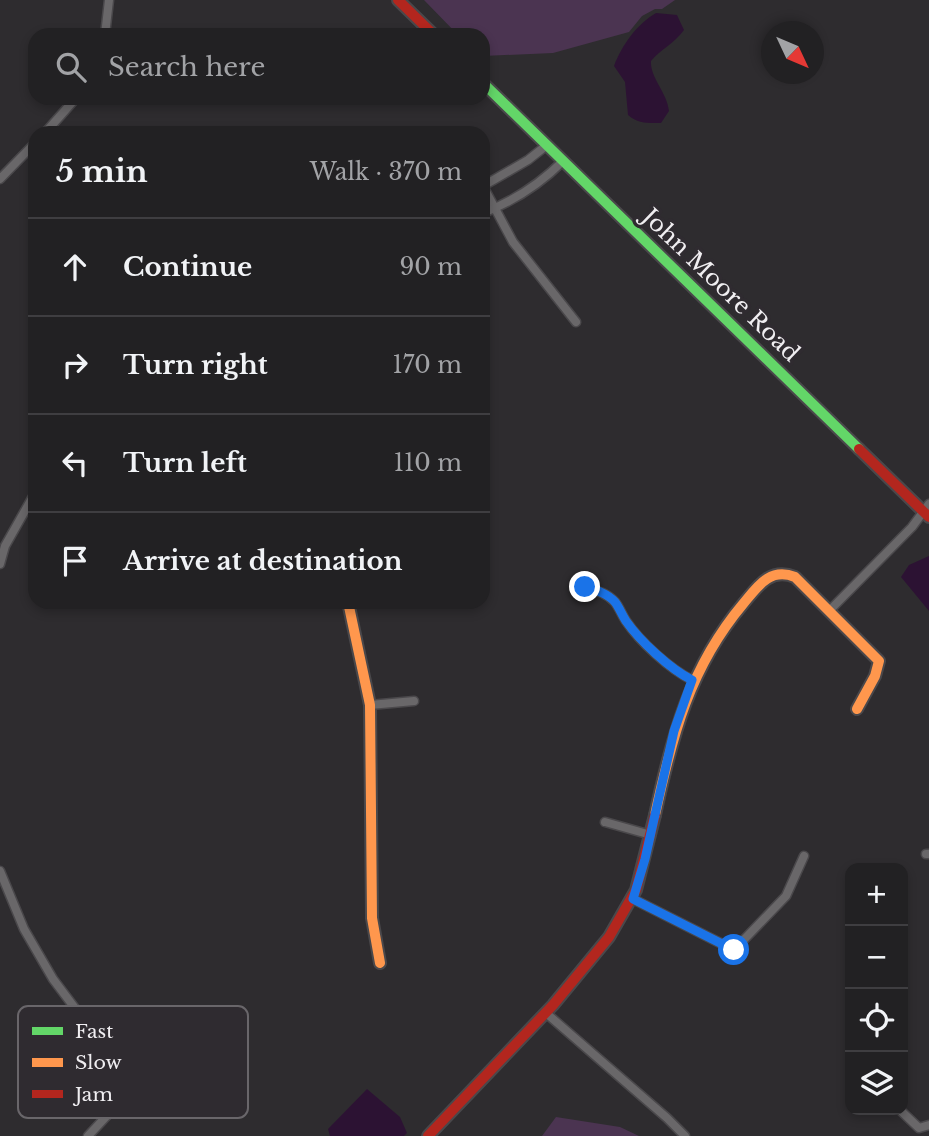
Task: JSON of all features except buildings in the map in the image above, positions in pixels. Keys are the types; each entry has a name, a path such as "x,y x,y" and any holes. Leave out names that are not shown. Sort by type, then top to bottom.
{"street":[{"path":"106,28 108,0"},
{"path":"398,0 427,28"},
{"name":"John Moore Road","path":"490,90 927,510"},
{"path":"51,126 70,105"},
{"path":"490,182 528,160 547,145"},
{"path":"0,179 28,150"},
{"path":"490,210 534,187 564,161"},
{"path":"490,199 513,242 576,322"},
{"path":"0,564 5,547 28,506"},
{"path":"830,610 927,510"},
{"path":"428,1136 581,974 633,899 651,835 674,731 692,680 727,621 767,578 776,572 785,572 795,577 879,661 875,676 857,709"},
{"path":"585,587 605,594 614,601 627,623 677,673 692,680"},
{"path":"349,609 370,705 372,918 380,962"},
{"path":"370,705 414,701"},
{"path":"605,822 651,835"},
{"path":"633,899 734,950 786,896 804,856"},
{"path":"0,871 24,929 53,979 73,1006"},
{"path":"545,1013 685,1136"},
{"path":"905,1115 919,1128 929,1125"},
{"path":"88,1136 105,1118"}],"shaded area":[{"path":"424,0 675,0 662,9 655,9 642,16 629,32 553,53 490,56 490,28 451,28"},
{"path":"656,13 677,15 684,30 651,61 653,73 669,111 661,123 647,123 628,115 625,82 614,66 631,36"},
{"path":"929,556 929,611 901,577 909,565"},
{"path":"367,1089 400,1117 407,1133 404,1136 330,1136 328,1129"},
{"path":"556,1117 620,1127 639,1136 542,1136"}],"traffic: fast":[{"path":"490,90 859,449"}],"traffic: slow":[{"path":"655,815 676,730 696,678 725,628 754,591 772,576 778,574 795,577 879,661 875,676 857,709"},
{"path":"349,609 370,705 372,918 380,963"}],"traffic: jam":[{"path":"398,0 427,28"},
{"path":"859,449 929,517"},
{"path":"428,1136 553,1005 609,937 636,890 655,815"}],"route":[{"path":"585,587 605,594 614,601 627,623 677,673 692,680 674,731 645,859 633,899 734,950"}]}
